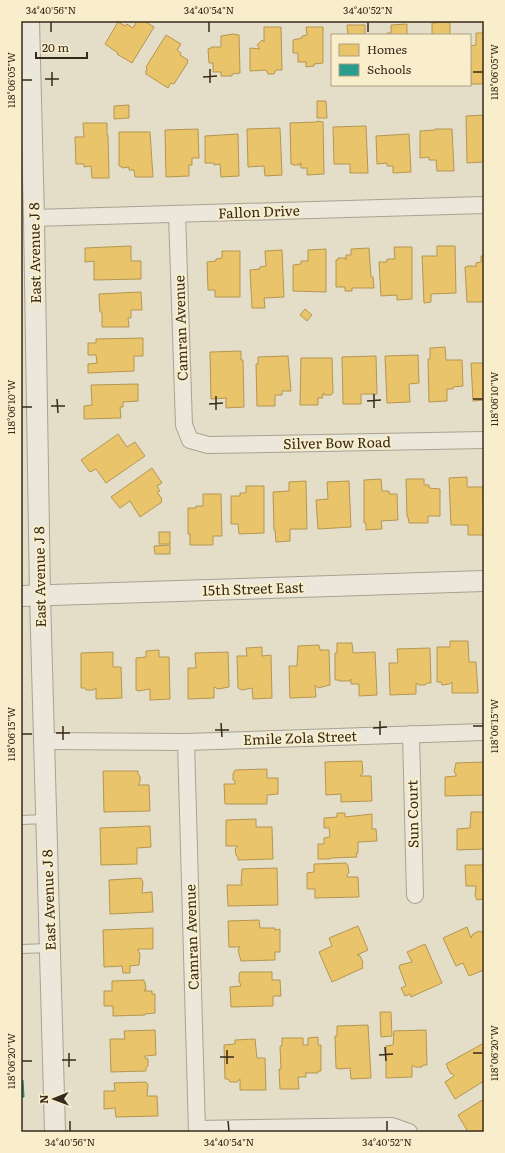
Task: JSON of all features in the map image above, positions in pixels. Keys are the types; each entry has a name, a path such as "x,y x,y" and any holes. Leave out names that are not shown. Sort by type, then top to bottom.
{"street":[{"name":"East Avenue J 8","path":"29,21 34,218 31,596 44,740 55,1132"},
{"name":"Fallon Drive","path":"34,218 484,205"},
{"name":"Camran Avenue","path":"177,214 184,425 190,440"},
{"name":"Silver Bow Road","path":"190,440 208,446 484,440"},
{"name":"15th Street East","path":"31,596 484,581"},
{"name":"Emile Zola Street","path":"44,740 186,742 484,732"},
{"name":"Sun Court","path":"411,734 415,895"},
{"name":"Camran Avenue","path":"186,742 197,1131"},
{"path":"197,1131 392,1126 410,1132"}],"lane":[{"path":"21,820 46,819"},
{"path":"21,948 50,948"}],"building: Homes":[{"path":"137,21 144,21 154,27 132,63 117,54 118,53 105,44 118,22 125,26 127,24 133,28"},
{"path":"450,22 450,34 432,34 432,23"},
{"path":"407,24 407,34 387,34 391,33 391,25"},
{"path":"347,25 365,25 365,34 348,34"},
{"path":"264,27 281,27 282,70 276,70 274,74 268,74 266,70 250,71 250,48 260,49 257,45 262,40 264,42"},
{"path":"306,27 323,27 323,63 306,67 306,62 298,62 298,53 293,53 293,40 307,35"},
{"path":"476,33 484,33 484,84 471,84 471,46 476,45"},
{"path":"233,34 239,35 240,73 232,74 232,76 221,76 221,72 213,72 213,63 209,63 208,49 211,47 221,47 221,36"},
{"path":"166,35 181,44 177,50 181,53 180,55 188,60 174,84 171,83 168,88 146,74 146,67"},
{"path":"317,101 326,101 327,118 317,118"},
{"path":"129,105 129,118 114,119 114,106"},
{"path":"484,115 484,162 467,163 466,116"},
{"path":"323,122 324,174 307,175 307,168 301,168 301,163 300,165 291,164 290,123"},
{"path":"83,123 107,123 109,178 92,178 91,166 84,167 84,164 76,164 75,137 84,137"},
{"path":"366,126 368,173 350,173 350,164 334,164 333,127"},
{"path":"280,128 282,175 265,176 264,166 248,167 247,129"},
{"path":"198,129 199,158 192,158 192,165 189,165 189,176 166,177 165,130"},
{"path":"452,129 454,171 437,171 436,160 429,160 429,157 420,158 420,131"},
{"path":"119,132 150,132 153,177 135,177 134,170 129,170 129,167 122,168 119,166"},
{"path":"238,134 239,176 221,177 220,164 214,165 214,163 205,163 205,136"},
{"path":"409,134 411,172 393,173 393,166 387,166 387,163 377,164 376,136"},
{"path":"131,246 131,261 141,261 141,279 94,280 94,261 85,262 85,248"},
{"path":"437,246 455,246 456,293 431,294 431,302 424,303 422,256 437,256"},
{"path":"394,247 412,247 412,299 397,300 397,295 381,296 379,262 387,262 387,259 395,259"},
{"path":"369,248 371,277 373,277 374,288 352,288 352,291 345,291 345,287 336,287 336,260 338,260 338,258 345,258 346,260 346,255 351,255 351,249"},
{"path":"326,249 326,292 293,291 293,265 301,264 301,261 308,261 308,250"},
{"path":"282,250 284,297 264,298 265,308 252,308 250,270 260,269 260,267 266,266 265,251"},
{"path":"222,251 240,251 240,297 215,297 215,290 208,290 207,262 216,261 216,259 222,258"},
{"path":"481,256 484,256 484,302 467,302 465,267 476,267 476,263 481,262"},
{"path":"141,292 142,310 131,310 131,318 128,318 129,327 102,327 102,312 100,312 99,294"},
{"path":"305,309 312,315 307,321 300,315"},
{"path":"143,338 143,356 134,356 134,371 88,373 88,364 97,363 96,355 88,355 88,343 96,343 96,339"},
{"path":"445,347 446,360 462,360 463,386 447,389 447,401 429,402 428,359 430,359 430,348"},
{"path":"241,351 241,360 243,360 244,407 226,408 226,398 211,399 210,352"},
{"path":"418,355 419,383 409,384 410,402 387,403 385,356"},
{"path":"288,356 291,391 282,391 282,395 275,395 275,406 257,406 256,364 258,364 258,357"},
{"path":"376,356 377,394 361,394 361,404 343,404 342,357"},
{"path":"301,358 332,358 333,393 331,395 324,395 324,393 322,396 323,398 318,398 318,405 300,405"},
{"path":"471,363 484,363 484,400 473,401"},
{"path":"138,384 138,401 123,402 123,407 120,407 121,418 84,419 84,406 92,405 91,385"},
{"path":"118,434 127,447 135,442 145,456 106,483 96,469 90,472 81,460"},
{"path":"152,468 162,483 157,486 160,491 157,492 162,499 162,502 140,517 130,501 120,508 111,497"},
{"path":"467,477 467,487 483,487 484,535 468,535 468,525 451,525 449,478"},
{"path":"381,479 382,491 389,491 389,494 397,494 398,520 381,521 382,529 366,530 366,523 364,523 364,480"},
{"path":"406,479 424,479 424,485 429,485 429,488 440,489 440,516 428,516 428,523 409,523 407,517"},
{"path":"306,481 307,529 290,529 290,541 276,542 274,530 273,492 289,491 289,482"},
{"path":"349,481 351,527 318,529 316,500 328,499 327,482"},
{"path":"246,486 264,486 264,533 239,534 238,524 231,524 231,496 240,496 240,493 246,493"},
{"path":"203,494 221,494 222,536 213,536 213,545 190,545 190,534 188,534 188,508 203,506"},
{"path":"159,532 170,532 170,544 159,544"},
{"path":"170,545 170,554 155,554 154,546"},
{"path":"450,641 468,641 469,662 476,662 478,693 452,693 452,682 442,685 441,682 437,682 437,647 450,647"},
{"path":"337,643 352,643 353,653 375,652 377,695 359,696 359,684 351,684 351,679 350,681 335,680 335,653 337,653"},
{"path":"319,645 320,650 329,650 330,685 318,688 315,685 316,697 290,698 289,666 297,666 298,646"},
{"path":"262,647 262,656 271,655 272,698 253,699 252,688 242,690 238,688 237,656 247,656 246,648"},
{"path":"430,648 431,683 419,685 416,683 416,694 390,695 389,663 398,663 397,649"},
{"path":"159,650 159,657 169,657 170,699 150,700 150,689 139,691 136,690 136,658 146,657 146,651"},
{"path":"113,652 113,667 121,667 122,698 96,699 96,688 93,690 86,690 85,688 81,688 81,653"},
{"path":"228,652 229,687 218,689 214,687 214,698 188,699 188,668 196,668 195,653"},
{"path":"362,761 363,773 360,776 371,776 372,801 341,802 341,794 326,795 325,762"},
{"path":"484,762 484,795 445,796 445,777 456,776 454,772 456,763"},
{"path":"267,769 267,778 278,778 278,794 267,795 267,804 225,804 224,784 235,784 233,774 235,770"},
{"path":"103,771 138,771 140,782 138,785 149,785 150,811 104,812"},
{"path":"471,812 484,812 484,849 457,850 457,829 470,828"},
{"path":"337,813 345,813 345,817 372,814 372,829 376,829 377,841 358,842 358,853 356,853 357,857 318,859 318,844 324,844 324,838 330,837 329,828 324,828 324,818 337,817"},
{"path":"256,819 256,827 272,827 273,859 238,860 235,849 238,846 226,846 226,820"},
{"path":"150,826 151,847 137,848 137,864 101,865 100,828"},
{"path":"346,863 349,873 347,874 347,877 358,877 359,897 315,898 315,889 307,889 307,873 314,872 314,864"},
{"path":"465,865 484,865 484,899 477,900 475,896 476,886 466,886"},
{"path":"277,868 278,905 228,906 227,885 242,885 242,869"},
{"path":"141,878 143,882 142,893 152,892 153,912 110,914 109,880"},
{"path":"259,920 260,928 275,928 275,930 280,929 280,952 275,952 275,960 241,961 238,950 240,947 229,947 228,921"},
{"path":"358,926 368,950 357,955 360,956 363,962 363,968 332,982 319,952 332,946 329,938"},
{"path":"467,927 471,938 473,934 479,931 484,933 484,970 469,976 463,963 456,966 443,938"},
{"path":"153,928 153,949 138,949 140,953 139,965 130,966 130,973 123,973 122,966 104,967 103,930"},
{"path":"425,944 442,983 411,997 410,994 405,996 401,988 406,986 399,967 400,965 412,962 407,952"},
{"path":"240,972 272,972 272,980 280,980 281,996 273,996 273,1006 231,1007 230,987 241,986 239,982"},
{"path":"144,980 146,990 144,991 152,991 152,994 155,994 155,1013 145,1015 113,1016 113,1006 104,1006 104,991 112,991 112,981"},
{"path":"380,1012 391,1012 392,1036 381,1037"},
{"path":"368,1025 371,1078 351,1079 350,1068 336,1068 335,1036 337,1036 337,1026"},
{"path":"155,1030 156,1055 145,1056 145,1058 148,1059 146,1071 111,1072 110,1039 125,1039 124,1031"},
{"path":"426,1030 427,1065 415,1067 412,1065 412,1077 386,1078 386,1046 393,1045 394,1031"},
{"path":"318,1037 318,1045 321,1045 321,1071 318,1071 318,1073 306,1072 306,1077 298,1077 299,1089 280,1089 279,1069 281,1069 280,1046 282,1046 282,1038 303,1038 303,1045 308,1045 308,1038"},
{"path":"255,1039 257,1058 265,1058 266,1090 240,1090 240,1079 237,1082 230,1082 228,1079 225,1079 224,1045 235,1044 235,1040"},
{"path":"484,1043 484,1081 455,1099 445,1082 454,1076 452,1073 451,1074 446,1064"},
{"path":"146,1082 148,1085 147,1096 157,1096 158,1116 116,1117 115,1108 104,1109 104,1091 115,1091 114,1083"},
{"path":"484,1099 484,1132 468,1132 458,1115"}],"building: Schools":[{"path":"21,1080 23,1080 24,1097 21,1097"}]}
